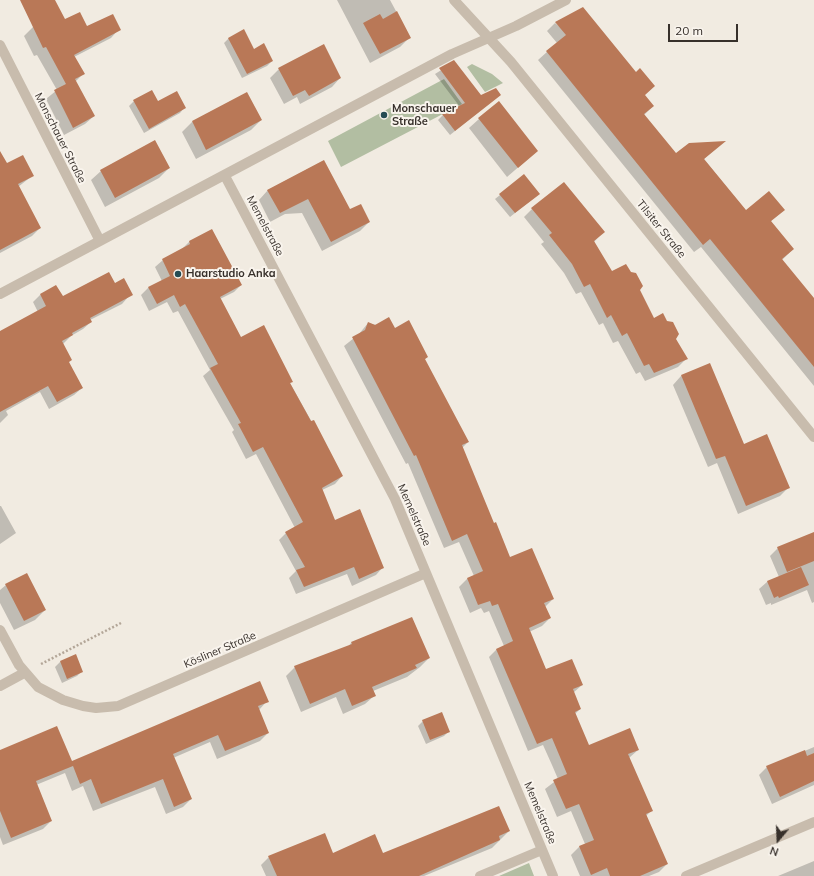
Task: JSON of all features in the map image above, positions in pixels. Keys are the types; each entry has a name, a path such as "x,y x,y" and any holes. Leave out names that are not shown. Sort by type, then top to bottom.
{"street":[{"name":"Tilsiter Straße","path":"454,0 516,68 814,438"},
{"path":"0,294 225,176 452,54 487,37 516,26 566,0"},
{"name":"Monschauer Straße","path":"0,45 100,241"},
{"name":"Memelstraße","path":"225,176 386,481 553,876"},
{"name":"Kösliner Straße","path":"0,630 24,673 38,687 63,700 96,708 118,706 426,573"},
{"path":"0,686 24,673"},
{"path":"686,876 814,822"},
{"path":"480,876 542,850"}],"path":[{"path":"24,673 121,623"}],"green space":[{"path":"472,64 492,74 503,83 485,92 467,67"},
{"path":"444,79 462,104 341,167 328,141"},
{"path":"529,863 534,876 499,876"}],"building":[{"path":"20,0 55,0 65,19 80,12 87,26 113,14 121,30 74,55 85,74 75,79 95,116 73,128 54,90 66,84 46,47 43,48"},
{"path":"583,7 636,72 640,68 655,86 645,95 654,106 644,114 676,153 689,143 726,141 704,159 746,210 769,191 785,210 771,221 794,249 782,259 814,298 814,367 710,239 703,245 546,51 566,35 555,22"},
{"path":"397,11 411,38 380,54 363,23 380,14 383,19"},
{"path":"244,29 254,49 264,43 273,61 247,74 228,38"},
{"path":"324,44 341,78 309,96 305,90 293,96 278,68"},
{"path":"454,60 481,95 496,88 501,95 455,131 442,114 465,103 439,68"},
{"path":"152,90 158,101 177,91 186,108 149,129 133,100"},
{"path":"247,92 262,120 206,150 192,121"},
{"path":"499,101 538,151 518,168 478,118"},
{"path":"155,140 170,168 115,198 100,170"},
{"path":"0,151 7,163 23,155 34,176 18,184 41,228 0,250"},
{"path":"324,160 350,209 361,204 370,222 331,242 308,199 280,213 267,190"},
{"path":"524,174 540,194 515,213 499,194"},
{"path":"564,182 605,232 594,241 612,271 626,264 631,272 636,273 643,286 640,290 654,318 663,313 667,321 673,322 679,334 676,339 688,359 654,373 649,364 644,366 627,333 622,336 611,315 607,318 590,284 584,287 572,264 549,235 552,233 531,208"},
{"path":"212,229 242,285 220,297 241,337 264,325 293,382 290,383 311,421 314,420 343,476 322,488 335,520 360,509 384,568 359,579 354,567 304,587 296,570 305,567 285,532 303,522 263,447 253,452 238,424 241,423 210,368 218,364 185,304 180,307 174,295 157,304 148,287 170,276 162,259 190,244 189,241"},
{"path":"109,272 115,283 124,278 133,295 90,318 92,322 72,333 73,335 62,341 72,360 69,362 83,388 57,402 48,386 0,412 0,331 46,306 40,294 56,285 63,296"},
{"path":"389,317 395,328 409,320 428,357 425,359 469,442 462,445 494,523 496,522 510,557 532,548 554,599 544,603 551,618 529,628 546,669 572,659 583,685 573,689 581,709 575,712 589,745 630,728 639,750 628,754 653,811 646,814 668,864 640,876 610,876 607,868 591,875 579,846 594,840 579,804 566,809 553,780 567,774 560,757 552,738 537,744 496,649 513,641 498,604 492,606 490,601 478,605 467,578 483,571 467,534 452,541 416,455 414,456 352,337 365,330 368,322 375,325"},
{"path":"710,363 744,444 767,434 790,488 746,506 725,456 716,459 681,375"},
{"path":"814,532 814,561 787,572 777,547"},
{"path":"801,567 809,585 779,598 778,596 774,598 767,581"},
{"path":"27,573 46,610 24,621 5,584"},
{"path":"412,617 430,658 415,665 417,668 372,687 376,696 352,706 345,689 310,704 294,666 352,644 351,642"},
{"path":"76,654 83,672 67,679 60,661"},
{"path":"260,681 269,702 258,706 269,733 225,751 218,735 173,754 192,799 174,807 163,779 101,804 91,779 80,784 73,766 36,781 52,821 11,838 0,811 0,750 57,726 72,761"},
{"path":"442,712 450,732 430,740 422,720"},
{"path":"805,750 807,756 814,753 814,781 780,797 766,766"},
{"path":"499,806 510,831 499,836 500,840 419,876 277,876 268,856 325,833 333,853 375,834 383,853"}],"place":[{"name":"Monschauer Straße","path":"384,115"},
{"name":"Haarstudio Anka","path":"178,274"}]}
